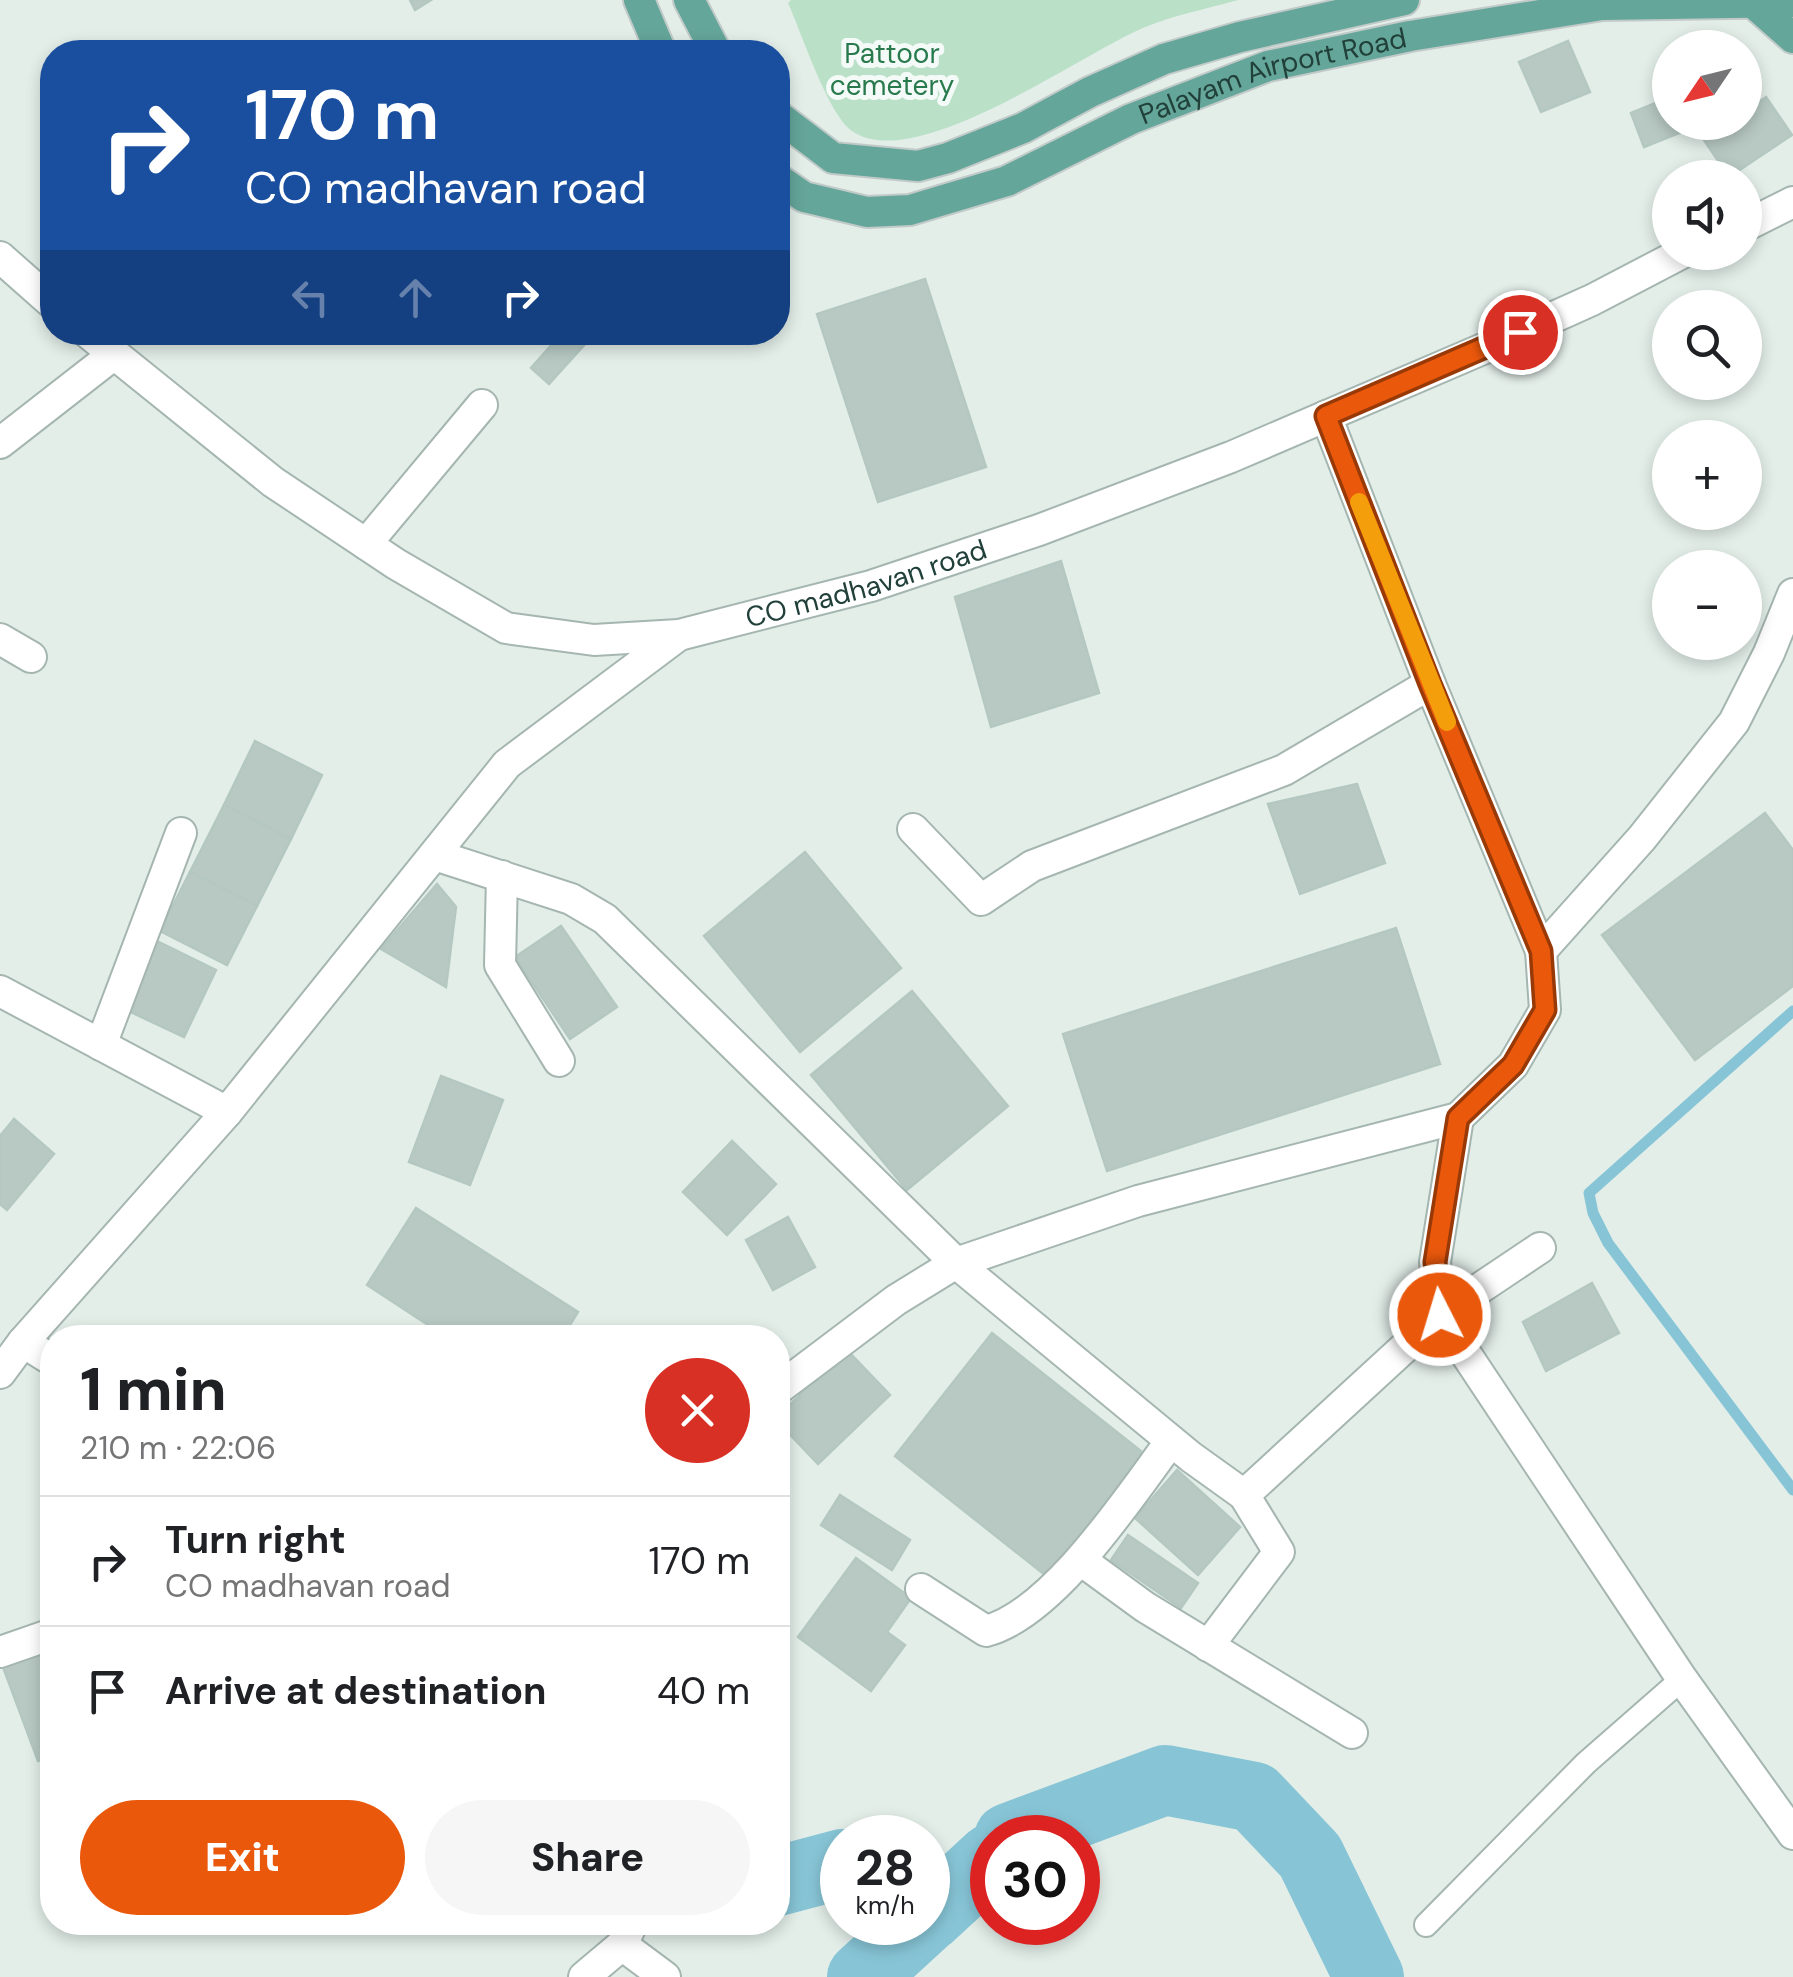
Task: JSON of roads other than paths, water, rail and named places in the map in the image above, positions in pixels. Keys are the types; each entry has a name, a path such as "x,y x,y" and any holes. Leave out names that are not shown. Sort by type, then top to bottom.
{"main road":[{"path":"639,0 656,40"},
{"path":"689,0 710,40"},
{"name":"Palayam Airport Road","path":"790,125 833,158 918,166 1023,128 1164,59 1260,32 1404,0"},
{"path":"1751,1 1793,38"},
{"name":"Palayam Airport Road","path":"790,187 804,196 867,212 910,210 1007,181 1131,119 1268,66 1410,36 1602,5 1793,2"}],"street":[{"path":"1762,218 1793,202"},
{"path":"0,257 40,292"},
{"name":"CO madhavan road","path":"102,345 273,482 366,544 506,628 594,640 679,635 871,586 1040,530 1326,416 1592,300 1652,269"},
{"path":"0,443 113,355"},
{"path":"366,544 482,404"},
{"path":"790,1379 896,1300 956,1263 1138,1201 1458,1118 1513,1065 1545,1010 1541,951 1430,684 1326,416"},
{"path":"1541,951 1642,838 1734,722 1770,652 1793,594"},
{"path":"0,1373 227,1112 507,764 679,635"},
{"path":"0,639 31,657"},
{"path":"914,829 981,900 1032,866 1284,770 1430,684"},
{"path":"101,1045 181,833"},
{"path":"435,855 570,899 604,920 956,1263 1224,1483 1244,1495 1279,1552 1208,1646"},
{"path":"502,876 500,965 559,1061"},
{"path":"0,991 227,1112"},
{"path":"1458,1118 1435,1262 1440,1315 1682,1679 1793,1834"},
{"path":"1244,1495 1440,1315 1540,1248"},
{"path":"23,1342 40,1353"},
{"path":"922,1589 986,1631 1007,1625 1082,1561 1172,1441"},
{"path":"1082,1561 1144,1607 1352,1733"},
{"path":"0,1652 40,1638"},
{"path":"584,1977 624,1935"},
{"path":"626,1935 665,1977"}],"lane":[{"path":"1426,1924 1586,1764 1682,1679"}],"waterway":[{"path":"1793,1011 1589,1193 1593,1213 1608,1243 1793,1490"},
{"path":"1071,1815 1165,1780 1254,1797 1310,1856 1369,1977"},
{"path":"790,1878 820,1870"},
{"path":"950,1897 970,1878"},
{"path":"862,1977 897,1945"}],"park label":[{"name":"Pattoor cemetery","path":"892,69"}]}
